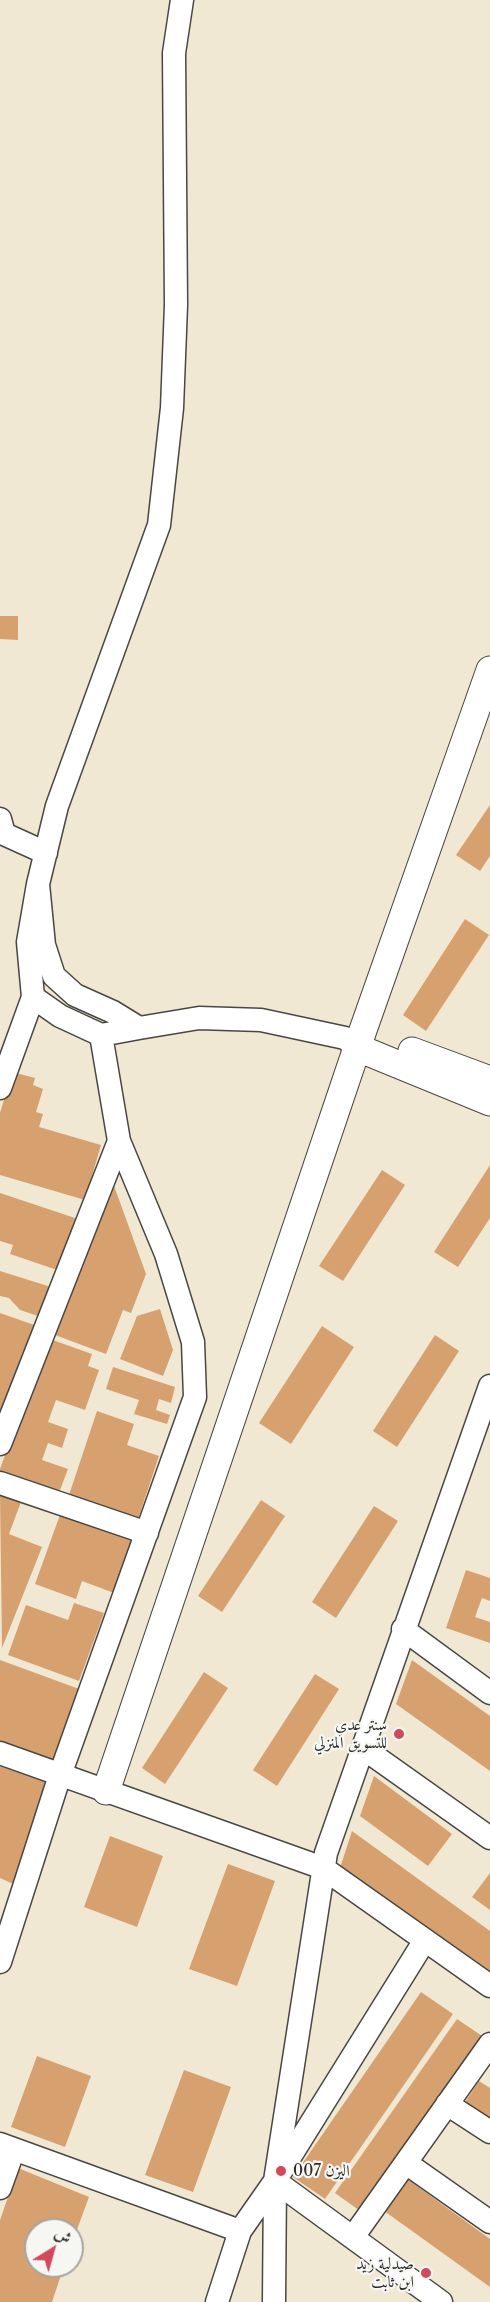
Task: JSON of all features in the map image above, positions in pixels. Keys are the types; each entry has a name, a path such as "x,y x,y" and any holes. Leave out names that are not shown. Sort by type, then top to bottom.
{"main road":[{"path":"106,1791 355,1040 490,670"},
{"path":"355,1040 490,1080"},
{"path":"355,1040 490,1102"}],"street":[{"path":"0,1088 33,997 28,942 38,884 57,806 159,525 172,408 176,305 174,53 182,0"},
{"path":"0,819 4,834 46,853"},
{"path":"38,884 44,945 54,976 75,995 113,1012 138,1028"},
{"path":"33,997 60,1016 101,1035 199,1018 261,1020 355,1040"},
{"path":"0,1962 60,1775 195,1397 193,1342 166,1254 119,1140 101,1035"},
{"path":"0,1444 119,1140"},
{"path":"274,2302 275,2181 326,1853 490,1386"},
{"path":"0,1483 147,1533"},
{"path":"403,1629 490,1693"},
{"path":"363,1748 490,1838"},
{"path":"0,1754 323,1868 490,1986"},
{"path":"217,2302 240,2230 275,2181 425,1940"},
{"path":"353,2237 490,2044"},
{"path":"447,2104 490,2132"},
{"path":"0,2188 7,2147 240,2230"},
{"path":"406,2163 490,2222"},
{"path":"275,2181 441,2302"}],"building":[{"path":"0,616 18,616 18,640 0,639"},
{"path":"490,805 490,856 480,871 456,855"},
{"path":"465,919 489,935 426,1031 403,1015"},
{"path":"12,1072 35,1078 33,1085 43,1089 36,1112 43,1114 39,1127 101,1145 85,1200 0,1175 0,1113"},
{"path":"490,1165 490,1218 458,1267 434,1252"},
{"path":"382,1170 405,1185 343,1281 319,1266"},
{"path":"113,1183 146,1274 131,1313 123,1310 106,1354 55,1335"},
{"path":"0,1193 81,1220 63,1272 10,1254 13,1245 0,1241"},
{"path":"0,1271 51,1287 41,1317 20,1310 9,1298 0,1296"},
{"path":"160,1309 173,1350 163,1376 120,1359 137,1316"},
{"path":"0,1313 40,1327 0,1437"},
{"path":"322,1326 354,1347 291,1444 259,1423"},
{"path":"435,1335 459,1351 397,1447 373,1431"},
{"path":"47,1338 92,1354 88,1366 99,1370 85,1410 56,1400 48,1422 68,1429 62,1448 48,1443 42,1460 68,1469 57,1498 0,1477 0,1469"},
{"path":"113,1367 175,1387 171,1403 159,1399 156,1410 170,1415 167,1424 134,1414 139,1400 106,1389"},
{"path":"97,1411 134,1424 127,1445 159,1456 136,1525 67,1501"},
{"path":"0,1494 21,1502 9,1534 42,1547 2,1648"},
{"path":"261,1500 285,1516 222,1612 198,1596"},
{"path":"374,1506 398,1521 336,1618 312,1602"},
{"path":"61,1512 134,1538 114,1593 82,1581 76,1599 35,1584"},
{"path":"466,1570 490,1578 490,1601 482,1598 475,1617 490,1622 490,1643 446,1628"},
{"path":"74,1603 104,1613 79,1681 8,1655 26,1605 68,1620"},
{"path":"0,1660 82,1690 54,1767 0,1747"},
{"path":"412,1660 490,1716 490,1771 396,1704"},
{"path":"204,1672 228,1688 165,1784 142,1768"},
{"path":"315,1674 339,1689 277,1786 253,1770"},
{"path":"0,1766 49,1782 18,1886 0,1878"},
{"path":"374,1776 452,1834 428,1866 360,1816"},
{"path":"352,1831 490,1931 490,1976 340,1868"},
{"path":"110,1836 163,1856 137,1927 84,1907"},
{"path":"228,1864 275,1881 237,1986 189,1969"},
{"path":"490,1873 490,1910 472,1897"},
{"path":"421,1992 453,2014 325,2199 293,2177"},
{"path":"457,2019 485,2038 363,2213 335,2193"},
{"path":"37,2056 91,2076 65,2147 11,2127"},
{"path":"184,2070 231,2087 193,2192 145,2175"},
{"path":"479,2081 490,2088 490,2119 465,2102"},
{"path":"18,2168 89,2197 81,2218 24,2218 24,2278 60,2278 52,2302 0,2302 0,2220"},
{"path":"403,2176 490,2239 490,2287 380,2208"}],"place":[{"name":"سنتر عدي للتسويق المنزلي","path":"399,1734"},
{"name":"اليزن 007","path":"281,2171"},
{"name":"صيدلية زيد ابن ثابت","path":"426,2273"}]}
